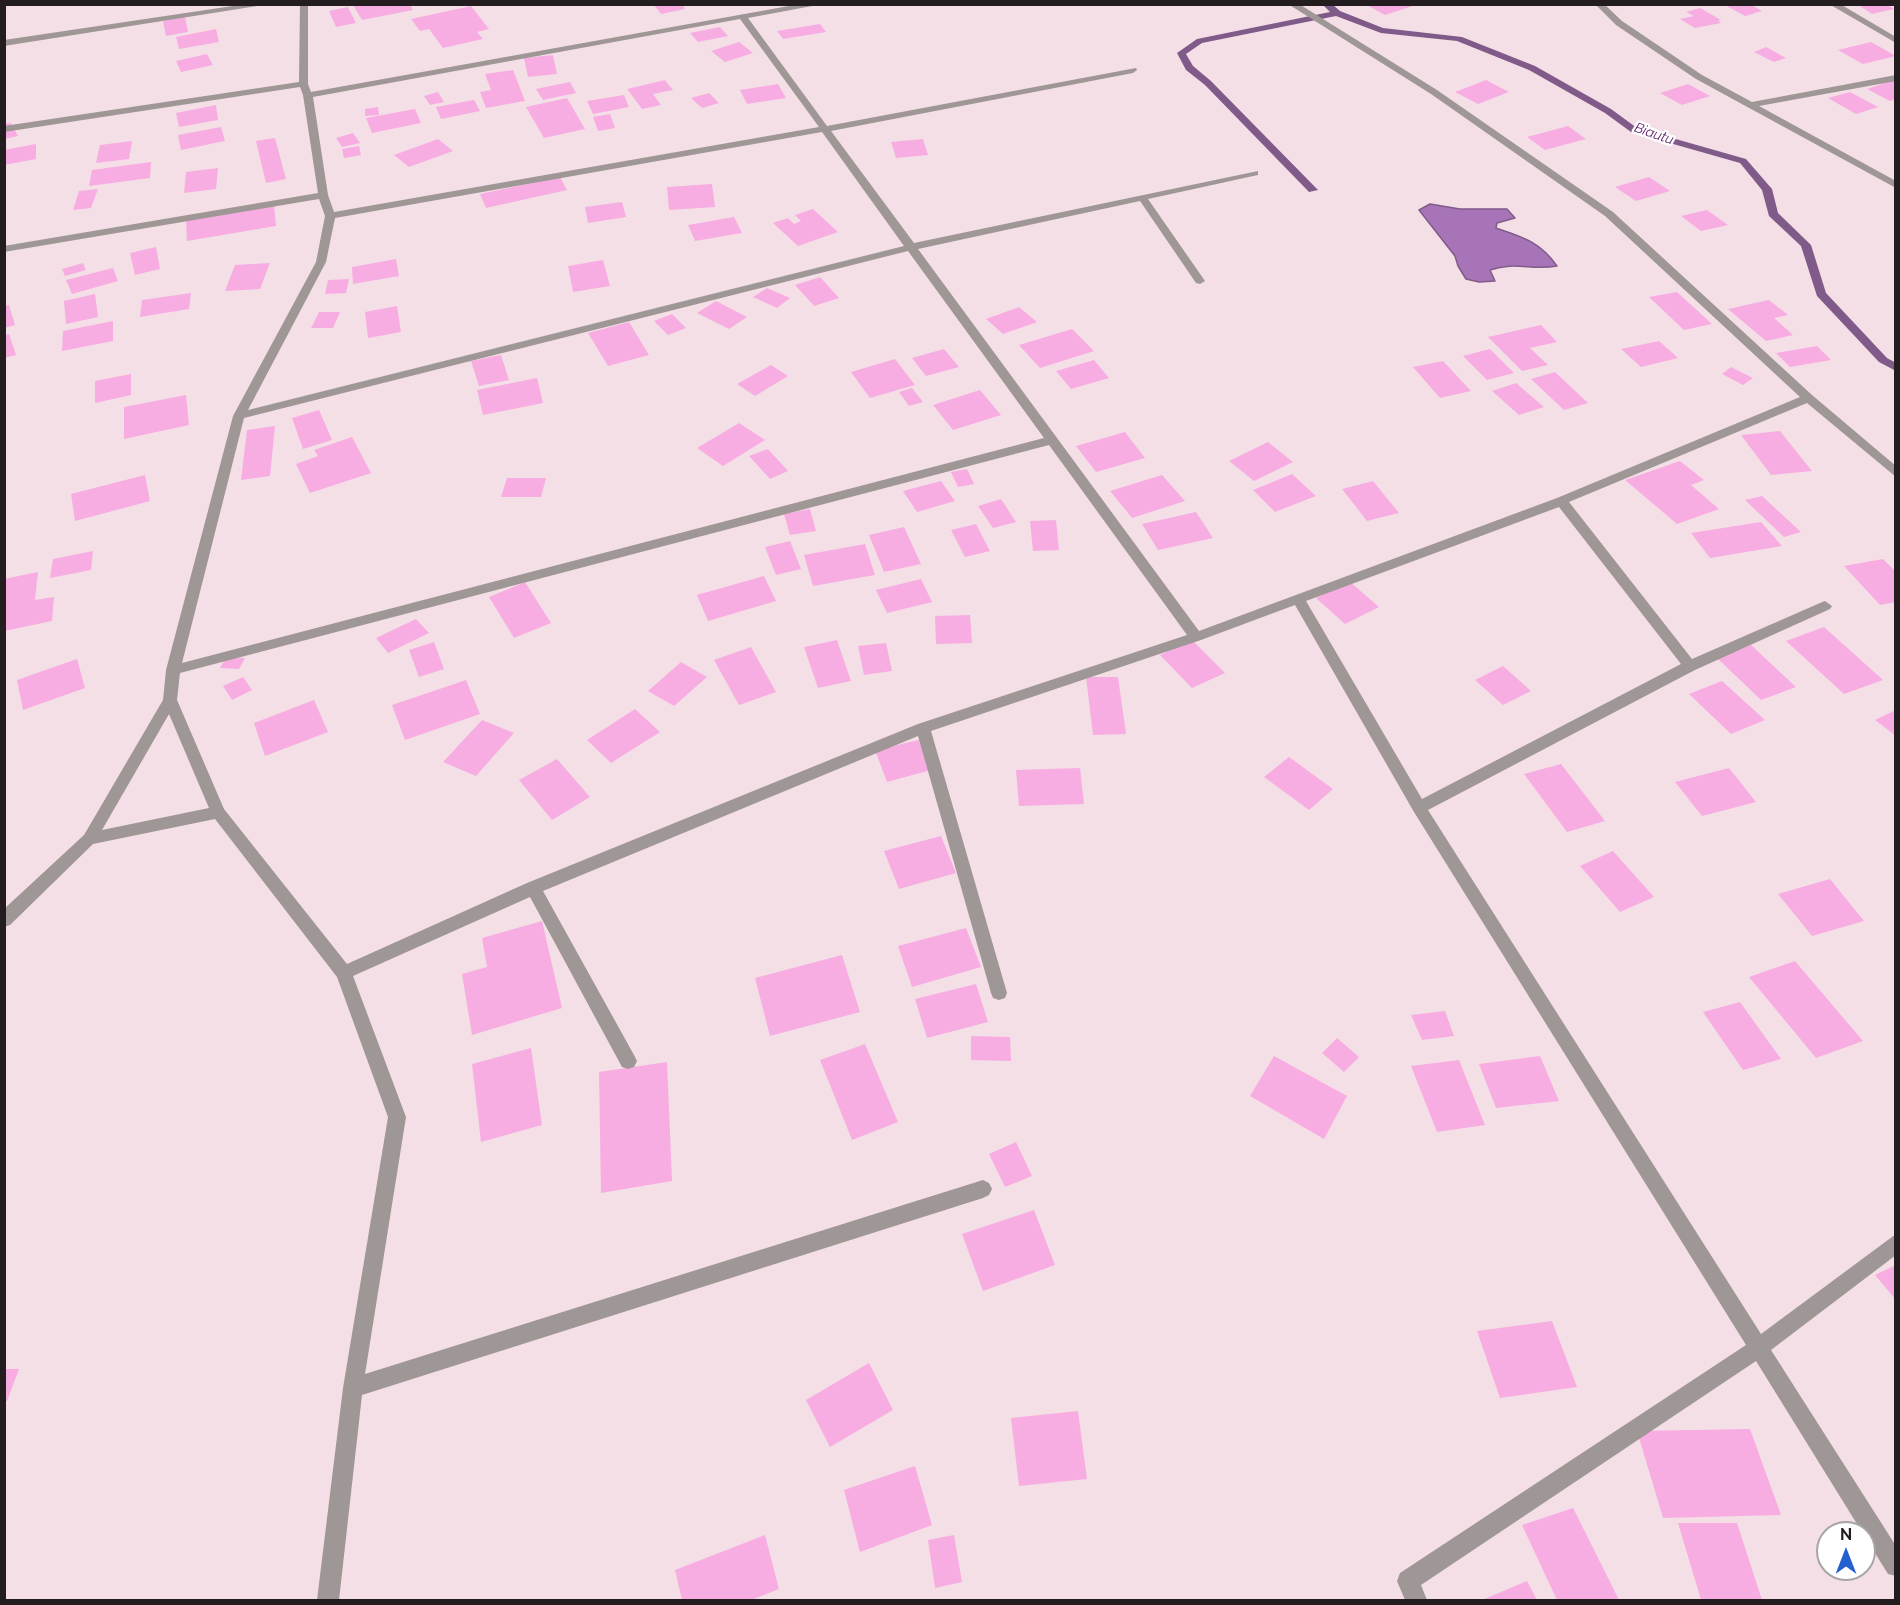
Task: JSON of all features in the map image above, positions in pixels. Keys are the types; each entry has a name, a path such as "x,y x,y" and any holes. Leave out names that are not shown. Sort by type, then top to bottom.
{"street":[{"path":"4,43 266,4"},
{"path":"4,920 89,839 170,700 173,670 239,416 321,262 330,216 323,195 306,90 304,4"},
{"path":"4,129 306,90 787,7 819,4"},
{"path":"1292,4 1434,92 1609,214 1808,398 1896,473"},
{"path":"1599,4 1618,23 1699,77 1896,185"},
{"path":"1833,4 1896,41"},
{"path":"742,16 1196,637"},
{"path":"330,216 825,129 1133,70"},
{"path":"1751,105 1896,78"},
{"path":"239,416 911,247 1255,173"},
{"path":"4,249 323,195"},
{"path":"1142,197 1200,281"},
{"path":"344,973 533,888 923,728 1196,637 1561,501 1808,398"},
{"path":"173,670 1053,440"},
{"path":"1561,501 1690,666"},
{"path":"1297,598 1419,808 1896,1566"},
{"path":"1419,808 1690,666 1825,606"},
{"path":"170,700 218,812 344,973 397,1117 353,1388 328,1600"},
{"path":"923,728 999,993"},
{"path":"89,839 218,812"},
{"path":"533,888 628,1061"},
{"path":"353,1388 983,1189"},
{"path":"1416,1600 1408,1581 1758,1348 1896,1243"}],"shaded area":[{"path":"1430,204 1460,209 1507,209 1515,218 1497,223 1496,228 1530,241 1544,251 1557,266 1499,267 1490,270 1495,281 1479,282 1466,279 1455,256 1419,210"}],"building":[{"path":"410,4 413,10 362,20 353,5"},
{"path":"653,4 682,4 685,9 661,14"},
{"path":"1365,4 1416,4 1416,5 1385,15"},
{"path":"1723,4 1750,4 1762,11 1745,16"},
{"path":"1857,4 1886,4 1894,9 1872,14"},
{"path":"471,6 489,29 477,32 483,39 443,48 429,29 420,31 411,19"},
{"path":"348,7 356,23 336,27 329,11"},
{"path":"1700,8 1721,20 1718,21 1721,23 1695,28 1680,19 1694,16 1686,12"},
{"path":"185,17 188,32 166,36 163,21"},
{"path":"820,24 826,32 783,39 777,31"},
{"path":"720,27 728,36 698,42 690,33"},
{"path":"216,29 219,42 179,49 176,37"},
{"path":"739,42 753,53 725,62 711,51"},
{"path":"1871,42 1896,56 1863,64 1838,50"},
{"path":"1766,47 1786,58 1774,62 1754,52"},
{"path":"207,54 213,65 181,72 176,61"},
{"path":"553,55 557,74 528,77 524,58"},
{"path":"513,70 525,101 486,108 480,92 491,90 485,74"},
{"path":"665,80 673,90 653,94 661,105 642,109 627,89"},
{"path":"1486,80 1509,92 1478,104 1455,92"},
{"path":"1894,80 1896,99 1890,101 1867,89"},
{"path":"570,82 576,93 543,100 536,89"},
{"path":"778,84 786,98 747,104 740,90"},
{"path":"1688,84 1710,96 1682,105 1660,93"},
{"path":"438,92 444,102 430,105 424,96"},
{"path":"1850,92 1878,107 1856,114 1828,98"},
{"path":"709,93 719,103 702,108 691,98"},
{"path":"624,95 629,107 593,114 587,101"},
{"path":"567,98 585,129 544,138 526,107"},
{"path":"474,100 480,111 441,119 436,107"},
{"path":"216,105 218,120 179,127 176,113"},
{"path":"378,107 379,115 365,116 365,109"},
{"path":"415,109 421,123 372,133 366,118"},
{"path":"610,114 615,128 598,131 593,117"},
{"path":"11,123 18,136 4,139 4,124"},
{"path":"1568,126 1586,139 1545,150 1527,137"},
{"path":"221,127 225,141 181,150 178,135"},
{"path":"353,133 360,143 342,147 336,138"},
{"path":"275,138 286,179 266,183 256,141"},
{"path":"438,139 453,151 409,167 394,155"},
{"path":"923,139 928,155 896,158 891,142"},
{"path":"132,141 129,159 96,163 100,145"},
{"path":"36,144 36,159 4,165 4,150"},
{"path":"359,146 361,155 344,158 342,149"},
{"path":"151,162 150,178 89,186 92,170"},
{"path":"218,168 216,189 184,193 186,172"},
{"path":"560,177 567,190 486,208 480,194"},
{"path":"1649,177 1670,191 1636,201 1615,187"},
{"path":"712,184 715,207 669,210 667,187"},
{"path":"98,189 91,208 73,210 79,191"},
{"path":"622,202 626,217 588,223 585,207"},
{"path":"274,204 276,226 187,241 186,219"},
{"path":"813,209 838,232 798,246 773,223 788,218 794,224 801,221 795,215"},
{"path":"1707,210 1728,225 1701,231 1681,216"},
{"path":"734,217 742,233 695,241 688,225"},
{"path":"156,247 160,269 135,275 130,253"},
{"path":"396,259 399,276 353,284 352,267"},
{"path":"603,260 610,286 573,292 568,266"},
{"path":"83,263 86,270 65,276 62,269"},
{"path":"270,263 260,289 225,291 235,265"},
{"path":"113,268 118,281 72,294 66,280"},
{"path":"820,277 839,298 814,306 795,285"},
{"path":"349,279 346,293 325,294 328,280"},
{"path":"767,288 790,298 777,308 753,297"},
{"path":"1677,292 1712,324 1684,330 1649,297"},
{"path":"191,293 189,309 140,317 142,300"},
{"path":"95,294 98,317 66,324 64,301"},
{"path":"1769,300 1788,315 1774,318 1793,335 1766,341 1728,309"},
{"path":"716,301 747,317 729,329 697,313"},
{"path":"9,305 15,325 4,328 4,306"},
{"path":"397,306 401,332 368,338 365,312"},
{"path":"1019,307 1037,322 1003,334 986,319"},
{"path":"319,312 340,312 333,328 311,328"},
{"path":"672,314 686,328 668,335 654,321"},
{"path":"113,321 113,341 62,351 63,331"},
{"path":"629,322 649,355 608,366 588,333"},
{"path":"1541,325 1557,342 1530,348 1548,365 1522,371 1488,337"},
{"path":"1072,329 1094,351 1040,368 1019,345"},
{"path":"9,334 16,355 4,358 4,335"},
{"path":"1659,341 1678,358 1641,367 1621,349"},
{"path":"1817,346 1831,360 1790,367 1776,353"},
{"path":"944,349 959,367 926,376 912,358"},
{"path":"1490,349 1514,373 1487,380 1463,356"},
{"path":"501,355 509,380 479,386 471,361"},
{"path":"895,359 915,385 870,398 851,372"},
{"path":"1094,360 1109,378 1071,389 1056,371"},
{"path":"1443,361 1471,391 1440,398 1413,367"},
{"path":"771,365 788,376 755,396 737,384"},
{"path":"1731,367 1753,378 1743,385 1722,374"},
{"path":"1555,372 1588,403 1564,410 1531,379"},
{"path":"131,374 131,395 95,403 95,381"},
{"path":"537,378 543,403 483,415 477,390"},
{"path":"1516,383 1544,407 1519,415 1492,391"},
{"path":"912,388 923,402 909,406 899,392"},
{"path":"980,390 1001,415 953,430 933,405"},
{"path":"186,395 189,425 124,439 124,407"},
{"path":"319,410 332,440 303,449 292,418"},
{"path":"739,423 765,440 723,466 697,448"},
{"path":"275,426 270,476 241,480 247,430"},
{"path":"1780,431 1812,471 1771,475 1741,435"},
{"path":"1125,432 1145,458 1096,472 1076,446"},
{"path":"352,437 371,473 310,493 296,464 318,456 314,450"},
{"path":"1268,442 1293,462 1254,481 1229,461"},
{"path":"768,449 788,471 770,479 749,456"},
{"path":"1680,461 1704,480 1691,485 1719,509 1677,524 1625,480"},
{"path":"967,469 974,484 958,487 951,472"},
{"path":"1292,474 1316,496 1275,512 1253,490"},
{"path":"145,475 150,501 75,521 71,494"},
{"path":"1162,475 1185,501 1132,518 1110,491"},
{"path":"507,478 546,478 541,497 501,497"},
{"path":"941,481 955,501 917,512 903,491"},
{"path":"1373,481 1399,513 1367,521 1342,489"},
{"path":"1762,496 1801,532 1784,537 1745,500"},
{"path":"1001,499 1016,522 993,528 978,506"},
{"path":"810,509 816,531 790,535 784,514"},
{"path":"1196,512 1213,538 1158,550 1142,524"},
{"path":"1056,520 1059,550 1033,551 1030,521"},
{"path":"1761,522 1782,546 1710,558 1691,533"},
{"path":"976,524 990,551 965,557 951,530"},
{"path":"904,527 921,564 884,572 869,535"},
{"path":"790,541 801,569 776,575 765,547"},
{"path":"865,544 875,575 813,586 804,555"},
{"path":"93,551 91,570 50,578 53,559"},
{"path":"1883,559 1896,572 1896,602 1880,605 1844,566"},
{"path":"38,572 35,600 54,597 52,621 4,631 4,579"},
{"path":"764,576 776,601 708,621 697,595"},
{"path":"921,579 932,602 887,613 876,590"},
{"path":"1349,581 1379,607 1345,624 1316,598"},
{"path":"525,582 551,623 514,638 489,597"},
{"path":"970,615 972,643 936,644 935,616"},
{"path":"416,619 429,633 388,653 376,638"},
{"path":"1824,627 1883,680 1844,694 1786,641"},
{"path":"837,640 851,681 818,688 804,647"},
{"path":"1192,640 1225,673 1192,688 1160,655"},
{"path":"434,642 444,669 419,677 409,650"},
{"path":"886,643 892,671 864,675 858,646"},
{"path":"1751,645 1796,687 1761,700 1717,658"},
{"path":"751,647 776,692 739,705 714,660"},
{"path":"226,657 245,658 239,669 220,668"},
{"path":"77,659 85,688 23,710 17,680"},
{"path":"681,662 707,677 674,706 648,691"},
{"path":"1503,666 1531,691 1503,705 1475,680"},
{"path":"243,677 252,690 232,700 223,686"},
{"path":"1086,677 1118,677 1126,734 1093,735"},
{"path":"466,680 480,714 405,740 392,705"},
{"path":"1722,681 1765,720 1731,734 1689,694"},
{"path":"314,700 328,732 265,756 254,723"},
{"path":"635,709 660,732 611,763 587,740"},
{"path":"1896,710 1896,736 1875,720"},
{"path":"482,720 514,733 476,776 443,762"},
{"path":"919,740 931,770 887,782 875,750"},
{"path":"1289,757 1333,789 1309,810 1264,777"},
{"path":"557,759 590,797 552,820 519,780"},
{"path":"1561,764 1605,821 1567,832 1524,774"},
{"path":"1080,768 1084,804 1019,806 1016,770"},
{"path":"1729,768 1756,802 1702,816 1675,782"},
{"path":"941,836 956,873 899,889 884,851"},
{"path":"1613,851 1654,897 1620,912 1580,866"},
{"path":"1830,879 1864,921 1812,936 1778,894"},
{"path":"542,921 562,1008 472,1035 462,974 487,967 482,938"},
{"path":"966,928 981,967 912,987 898,946"},
{"path":"842,955 860,1012 770,1036 755,978"},
{"path":"1795,961 1863,1041 1816,1058 1749,977"},
{"path":"976,984 988,1022 927,1038 915,999"},
{"path":"1740,1002 1781,1059 1743,1070 1703,1012"},
{"path":"1445,1011 1454,1036 1422,1040 1411,1015"},
{"path":"971,1036 1010,1037 1011,1061 971,1060"},
{"path":"1337,1038 1359,1057 1344,1072 1322,1053"},
{"path":"865,1044 898,1122 852,1140 820,1060"},
{"path":"531,1048 542,1125 481,1142 472,1064"},
{"path":"1274,1056 1347,1096 1324,1139 1250,1096"},
{"path":"1540,1056 1559,1101 1496,1108 1479,1064"},
{"path":"1459,1060 1485,1125 1437,1132 1411,1066"},
{"path":"667,1062 672,1181 601,1193 599,1072"},
{"path":"1016,1142 1032,1176 1005,1187 989,1154"},
{"path":"1034,1210 1055,1265 983,1291 962,1234"},
{"path":"1896,1265 1896,1300 1875,1275"},
{"path":"1552,1321 1577,1387 1500,1398 1477,1331"},
{"path":"869,1363 893,1410 830,1447 806,1400"},
{"path":"4,1369 19,1369 7,1401 4,1401"},
{"path":"1078,1411 1087,1479 1019,1486 1011,1418"},
{"path":"1750,1429 1781,1515 1663,1518 1637,1431"},
{"path":"915,1466 932,1525 860,1552 844,1490"},
{"path":"1573,1508 1619,1600 1557,1600 1522,1525"},
{"path":"1678,1523 1737,1523 1762,1600 1701,1600"},
{"path":"765,1535 779,1589 751,1600 682,1600 675,1570"},
{"path":"954,1535 962,1582 935,1588 928,1540"},
{"path":"1527,1581 1537,1600 1482,1600"}],"waterway":[{"name":"Biautu","path":"1326,4 1337,13"},
{"path":"1313,190 1208,83 1189,68 1181,53 1200,41 1337,13"},
{"name":"Biautu","path":"1337,13 1381,30 1459,39 1532,68 1608,111 1634,130 1743,161 1767,189 1773,214 1806,245 1821,294 1883,360 1896,368"}]}
